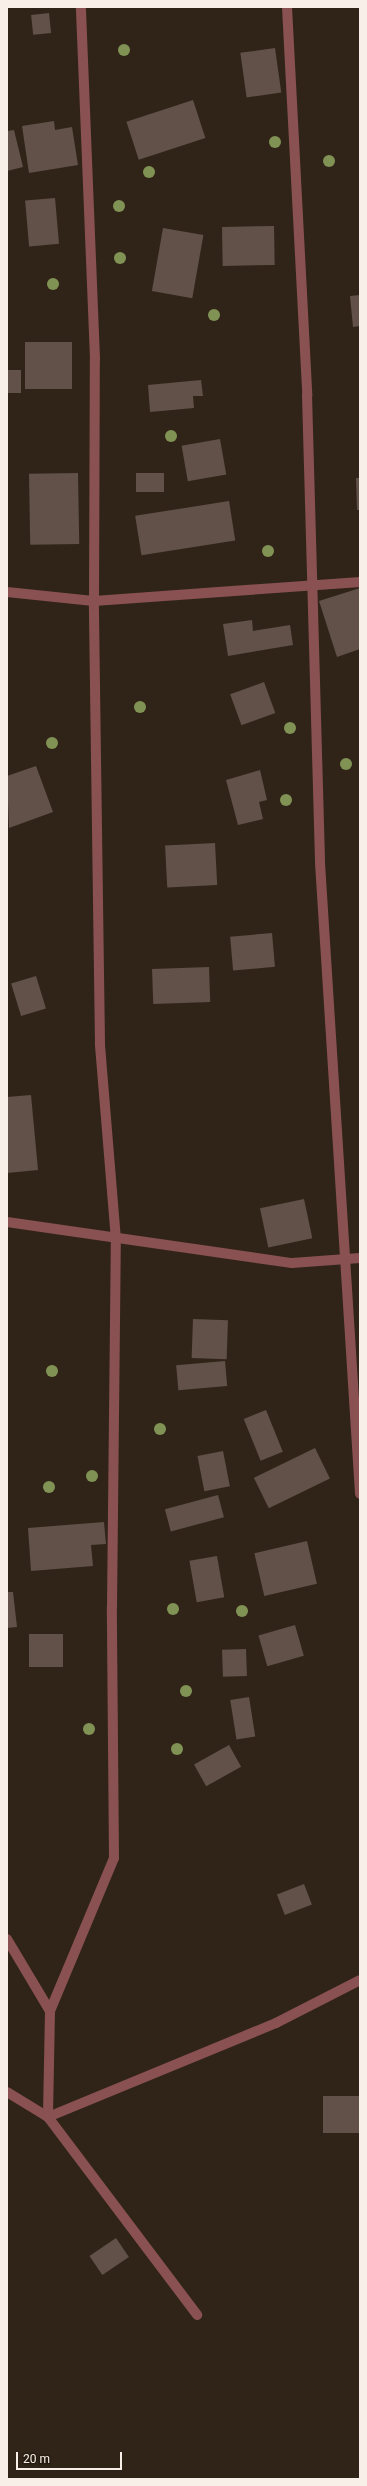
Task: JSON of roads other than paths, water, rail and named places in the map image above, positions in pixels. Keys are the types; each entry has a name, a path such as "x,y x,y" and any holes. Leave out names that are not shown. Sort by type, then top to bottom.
{"street":[{"path":"48,2117 50,2011 114,1858 112,1606 116,1240 100,1044 94,601 95,359 80,7"},
{"path":"287,7 307,395 320,863 360,1494"},
{"path":"7,592 94,601 312,587 360,582"},
{"path":"7,1222 116,1240 292,1263 360,1258"},
{"path":"7,1939 50,2011"},
{"path":"48,2117 276,2023 360,1980"},
{"path":"7,2092 48,2117 198,2315"}]}
